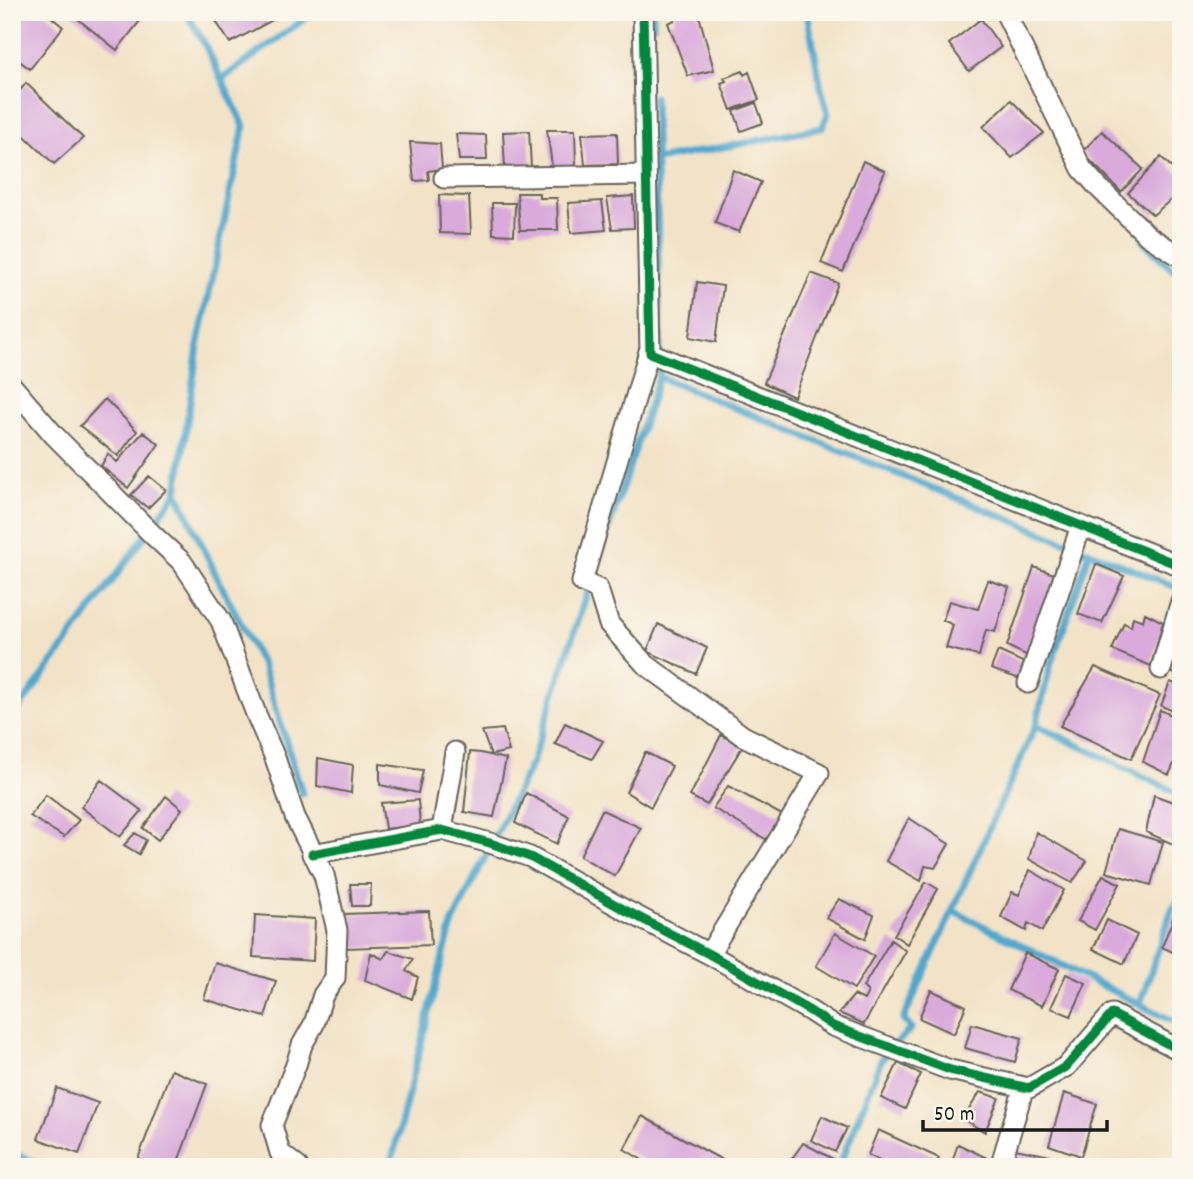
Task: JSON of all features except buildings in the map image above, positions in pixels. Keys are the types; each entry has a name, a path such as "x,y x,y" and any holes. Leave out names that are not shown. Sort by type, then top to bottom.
{"street":[{"path":"643,12 646,175 656,354 582,582 598,589 608,624 645,664 743,736 819,773 709,954"},
{"path":"1004,12 1082,169 1147,236 1181,257"},
{"path":"444,178 646,175"},
{"path":"656,354 1181,566"},
{"path":"12,386 54,435 182,562 220,621 275,758 295,817 324,875 337,930 335,978 323,995 314,1024 302,1045 272,1125 281,1153 298,1167"},
{"path":"1028,682 1081,526"},
{"path":"1161,668 1181,601"},
{"path":"442,830 455,752"},
{"path":"313,855 442,830 490,843 530,857 709,954 833,1026 950,1070 1024,1087 1029,1088 1067,1066 1111,1014 1181,1051"},
{"path":"1000,1167 1024,1087"}],"waterway":[{"path":"177,492 198,346 244,126 186,12"},
{"path":"222,79 314,12"},
{"path":"653,12 653,26"},
{"path":"656,160 822,128 828,114 807,12"},
{"path":"654,97 659,377"},
{"path":"1143,242 1181,277"},
{"path":"596,566 659,377 1181,589"},
{"path":"12,718 177,492 263,667 302,793"},
{"path":"839,1167 881,1060 911,1028 903,1020 1036,725 1051,663 1090,552"},
{"path":"390,1167 453,922 532,762 589,587"},
{"path":"1036,725 1181,795"},
{"path":"1140,1004 1172,909 1181,897"},
{"path":"953,911 1181,1025"},
{"path":"12,1153 49,1167"}],"cycle path":[{"path":"643,12 650,353 1181,566"},
{"path":"312,854 442,830 490,843 530,857 709,954 833,1026 950,1070 1024,1087 1029,1088 1067,1066 1112,1014 1181,1051"}]}
